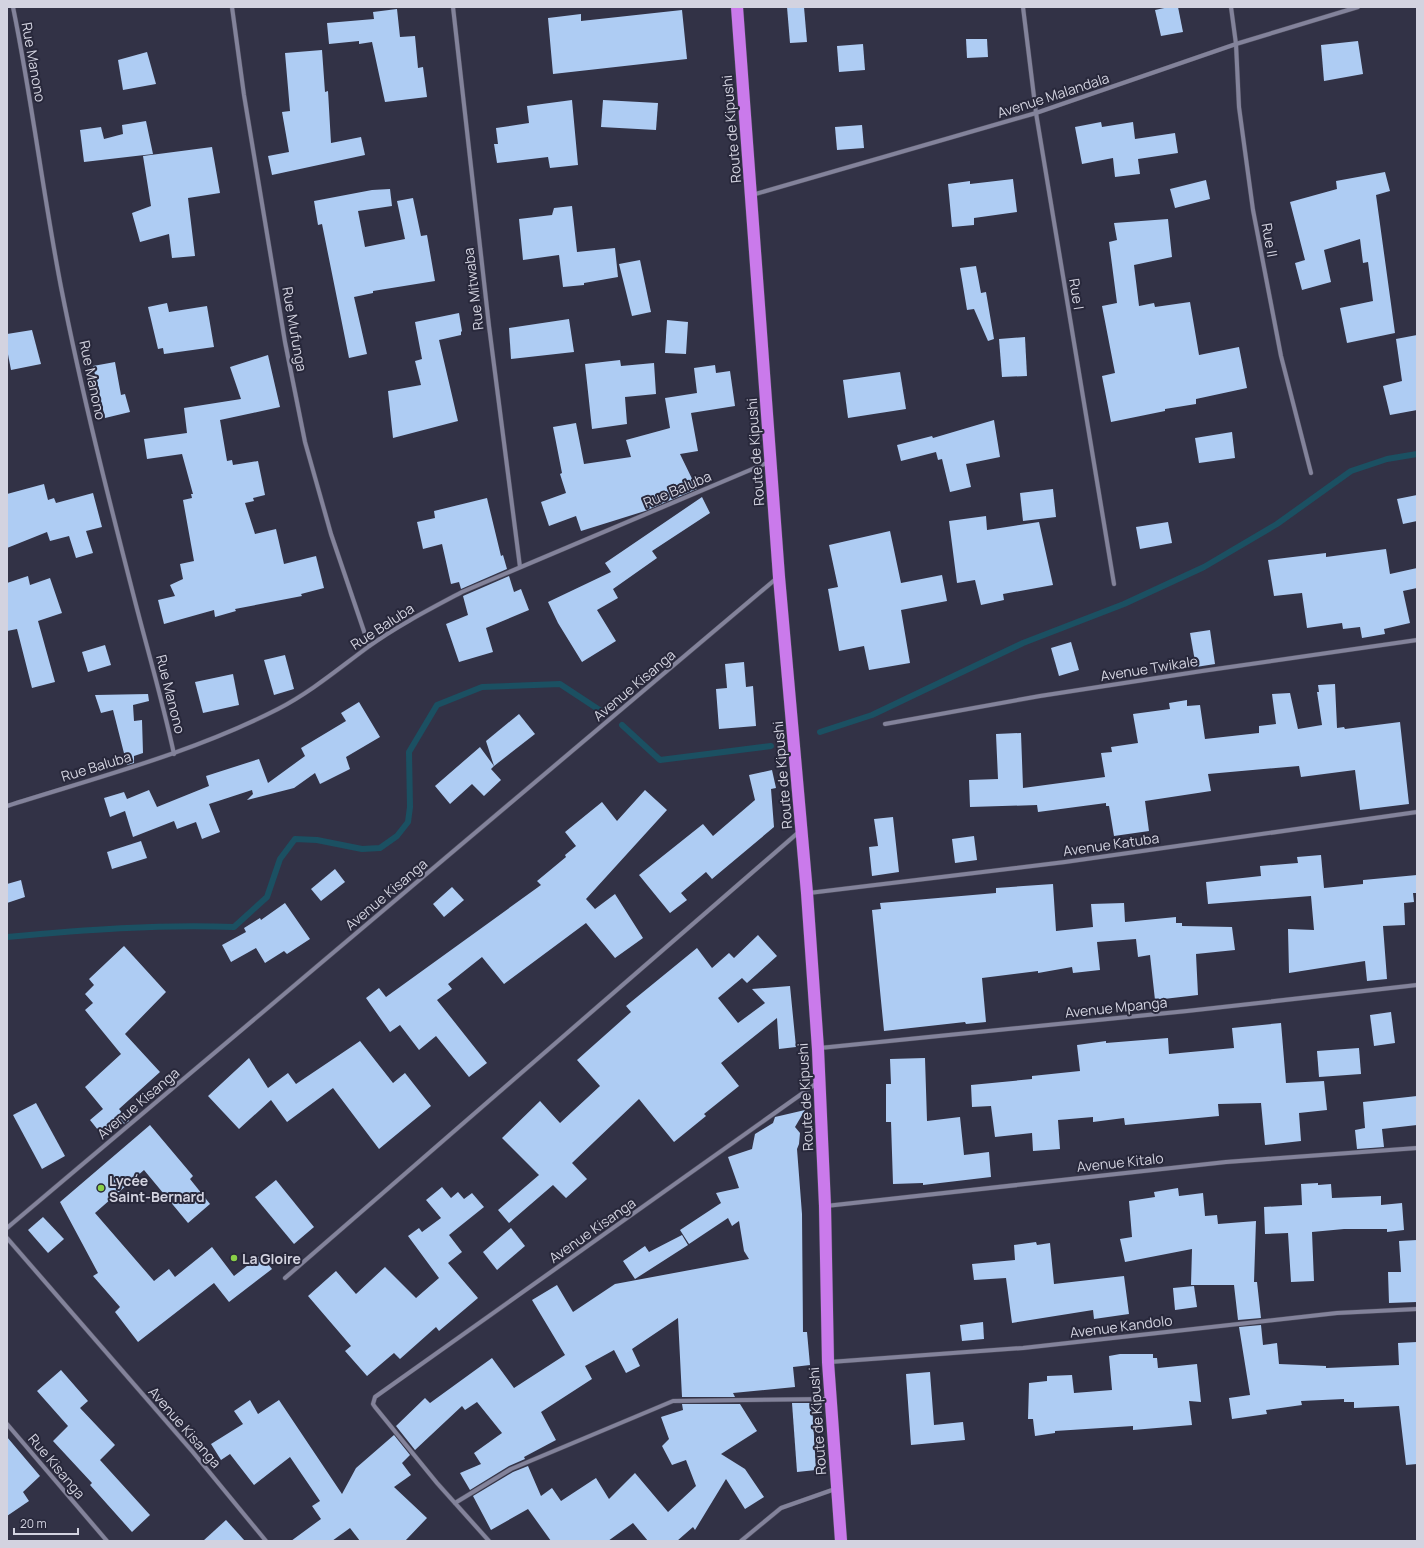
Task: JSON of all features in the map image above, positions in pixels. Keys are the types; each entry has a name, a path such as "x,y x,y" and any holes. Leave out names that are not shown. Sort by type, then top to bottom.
{"highway":[{"name":"Route de Kipushi","path":"737,7 779,577 807,893 818,1048 825,1206 828,1362 832,1399 841,1541"}],"street":[{"name":"Rue Manono","path":"13,7 24,60 61,287 97,450 161,692 174,754"},
{"name":"Rue Mufunga","path":"232,7 244,95 279,303 305,442 331,534 369,646"},
{"name":"Rue Mitwaba","path":"453,7 489,326 520,567"},
{"name":"Rue I","path":"1023,7 1036,113 1114,584"},
{"name":"Rue II","path":"1231,7 1236,44 1239,108 1254,217 1281,356 1311,473"},
{"name":"Avenue Malandala","path":"752,195 1036,113 1236,44 1358,7"},
{"name":"Rue Baluba","path":"7,806 174,754 278,709 326,680 369,646 424,612 462,592 771,461"},
{"name":"Avenue Kisanga","path":"7,1228 779,577"},
{"name":"Avenue Twikale","path":"885,724 1194,672 1417,640"},
{"name":"Avenue Katuba","path":"807,893 1065,862 1417,812"},
{"path":"285,1278 801,830"},
{"name":"Avenue Mpanga","path":"818,1048 1194,1010 1417,985"},
{"name":"Avenue Kisanga","path":"455,1503 375,1407 373,1400 377,1394 819,1082"},
{"name":"Avenue Kitalo","path":"825,1206 1226,1162 1417,1148"},
{"name":"Avenue Kisanga","path":"7,1238 192,1451 266,1541"},
{"name":"Avenue Kandolo","path":"828,1362 1024,1348 1337,1313 1417,1309"},
{"path":"489,1541 455,1503 511,1468 673,1401 832,1399"},
{"name":"Rue Kisanga","path":"7,1424 107,1541"},
{"path":"740,1541 781,1508 837,1488"}],"building":[{"path":"787,7 804,7 807,42 790,43"},
{"path":"1178,7 1183,32 1161,36 1155,10"},
{"path":"397,9 400,37 415,36 418,68 423,67 427,97 385,102 372,42 359,44 359,41 329,44 327,23 374,19 373,12"},
{"path":"682,10 687,59 553,74 548,18 581,14 581,21"},
{"path":"966,39 987,39 988,57 967,58"},
{"path":"1358,41 1363,74 1324,81 1321,45"},
{"path":"863,44 865,70 839,72 837,46"},
{"path":"322,50 325,92 328,91 331,143 361,137 365,155 272,175 268,156 289,152 282,112 290,111 285,53"},
{"path":"147,52 156,84 123,90 118,60"},
{"path":"572,100 578,165 550,168 548,157 497,163 494,144 498,144 496,128 529,123 527,106"},
{"path":"603,100 658,103 656,130 601,127"},
{"path":"146,121 153,154 84,162 80,130 101,127 104,139 123,134 122,125"},
{"path":"1101,122 1102,127 1133,122 1135,139 1175,133 1178,153 1138,159 1140,174 1115,177 1113,158 1082,164 1075,127"},
{"path":"862,125 864,148 837,150 835,127"},
{"path":"212,147 220,193 188,198 195,256 172,258 169,234 140,242 132,213 151,206 143,156"},
{"path":"1385,172 1390,191 1376,195 1395,333 1347,343 1340,308 1373,301 1368,262 1363,263 1360,239 1324,250 1331,282 1302,290 1295,263 1305,260 1290,202 1337,189 1336,181"},
{"path":"1013,179 1017,212 974,218 974,225 952,227 948,184 970,181 970,184"},
{"path":"1206,180 1210,199 1175,208 1170,189"},
{"path":"390,189 392,206 358,211 365,247 405,239 397,201 413,198 421,236 427,235 435,281 373,291 373,293 354,297 367,354 349,358 322,224 318,225 314,201 372,190"},
{"path":"572,206 577,252 615,248 618,277 584,283 584,285 563,287 559,255 523,260 519,219 552,215 554,208"},
{"path":"1168,219 1172,257 1134,265 1139,306 1154,303 1155,307 1190,302 1199,355 1239,347 1247,388 1196,399 1196,404 1165,409 1165,411 1111,422 1102,376 1115,373 1102,306 1117,303 1109,242 1117,240 1114,223"},
{"path":"640,260 651,312 632,316 619,264"},
{"path":"976,266 981,293 986,292 994,339 988,341 974,309 967,310 960,268"},
{"path":"167,303 169,312 207,306 214,347 164,354 163,348 158,349 148,307"},
{"path":"459,313 462,331 461,335 439,340 458,421 393,438 388,391 421,385 415,361 422,359 415,322"},
{"path":"569,319 574,352 511,359 509,328"},
{"path":"667,320 688,322 686,354 665,353"},
{"path":"32,330 41,364 11,370 7,349 7,334"},
{"path":"1417,335 1417,410 1390,415 1383,386 1402,381 1396,339"},
{"path":"1025,337 1027,376 1002,377 999,339"},
{"path":"268,355 280,407 220,420 227,461 232,460 233,465 258,461 265,495 253,498 254,501 245,503 255,534 276,529 284,564 316,556 324,588 301,594 302,596 235,609 236,611 215,617 214,610 164,624 158,600 175,596 170,585 183,579 180,564 194,561 183,500 192,498 191,494 193,494 182,454 147,459 144,439 187,433 184,408 241,399 230,367"},
{"path":"620,360 621,366 654,363 656,394 625,397 627,424 592,429 585,364"},
{"path":"115,362 121,395 125,394 130,412 105,418 93,366"},
{"path":"715,365 716,373 730,371 735,406 691,413 698,451 680,454 697,489 645,511 581,531 576,516 549,526 541,502 566,493 560,474 562,473 553,427 576,423 584,464 631,457 626,440 670,428 665,398 697,393 694,368"},
{"path":"900,372 906,409 848,418 843,380"},
{"path":"994,420 1000,457 966,464 971,487 950,492 942,459 938,460 936,452 901,461 897,445 932,436 933,438"},
{"path":"1232,432 1235,458 1199,463 1195,438"},
{"path":"44,484 48,500 54,498 56,503 93,493 102,527 86,531 93,553 76,558 69,536 50,541 47,532 7,548 7,494"},
{"path":"1053,489 1056,517 1023,521 1020,493"},
{"path":"1417,495 1417,521 1403,524 1397,499"},
{"path":"702,497 710,513 652,551 657,558 613,589 618,598 597,610 616,641 582,662 558,623 548,602 611,572 605,563"},
{"path":"487,498 501,556 503,555 507,569 461,589 459,582 451,584 442,544 423,549 417,522 435,518 434,511"},
{"path":"986,516 987,530 1039,522 1053,585 1003,594 1004,600 981,605 975,580 957,583 949,521"},
{"path":"1168,522 1172,543 1140,549 1136,527"},
{"path":"890,531 901,583 942,575 947,601 901,610 910,663 869,670 864,646 839,651 828,589 838,587 829,545"},
{"path":"1386,549 1390,574 1417,568 1417,588 1403,591 1410,623 1384,629 1385,634 1362,638 1360,627 1343,629 1342,623 1307,628 1302,593 1274,596 1268,560 1326,553 1326,557"},
{"path":"28,576 30,585 50,578 62,613 38,621 55,682 32,688 17,629 7,631 7,583"},
{"path":"509,576 514,592 521,589 529,610 486,628 493,652 459,662 446,624 468,615 463,596"},
{"path":"1210,630 1215,664 1196,667 1190,633"},
{"path":"1071,642 1079,670 1059,676 1051,648"},
{"path":"105,645 111,665 88,672 82,652"},
{"path":"285,655 294,689 274,695 264,660"},
{"path":"744,662 746,687 753,686 756,726 719,729 716,689 727,688 725,664"},
{"path":"233,674 239,705 203,713 195,682"},
{"path":"1335,684 1337,728 1344,727 1345,729 1400,722 1409,804 1360,810 1355,770 1301,777 1299,766 1208,774 1211,791 1145,801 1149,831 1114,836 1109,806 1106,806 1106,803 1038,812 1037,805 970,807 969,780 998,779 996,734 1021,733 1023,788 1105,777 1101,753 1112,752 1111,747 1138,743 1133,714 1170,709 1169,703 1187,700 1187,706 1200,705 1205,739 1259,733 1259,726 1276,724 1272,694 1290,693 1298,729 1322,725 1317,692 1319,692 1318,685"},
{"path":"148,694 149,701 133,705 134,721 142,720 143,753 134,756 134,763 127,765 113,710 101,713 95,695"},
{"path":"359,702 380,737 346,757 350,769 320,784 315,773 294,788 247,800 253,794 252,790 209,804 220,832 202,839 196,822 177,829 174,821 133,837 125,811 110,817 104,798 124,792 127,799 149,790 157,807 209,786 206,776 259,759 268,783 305,756 301,748 346,721 341,713"},
{"path":"519,714 535,734 494,766 486,741"},
{"path":"480,747 494,766 491,769 501,780 484,796 472,784 450,804 435,786"},
{"path":"772,770 776,788 771,789 774,827 712,879 706,872 681,893 687,900 670,913 639,875 703,824 713,836 755,800 749,775"},
{"path":"645,790 667,810 586,899 595,909 615,894 643,938 615,958 586,923 504,984 482,957 448,984 452,989 437,1000 487,1063 469,1077 436,1036 419,1050 400,1025 390,1032 366,998 379,988 386,997 541,885 537,881 566,857 565,855 576,846 565,832 602,802 617,821"},
{"path":"893,817 899,872 872,876 869,847 878,846 874,819"},
{"path":"974,836 977,860 955,863 952,839"},
{"path":"141,841 147,858 112,869 107,852"},
{"path":"1321,855 1324,888 1363,884 1363,880 1417,875 1417,893 1413,893 1414,902 1404,903 1405,925 1383,926 1387,979 1367,981 1365,961 1289,973 1288,929 1314,930 1311,896 1208,904 1206,882 1261,876 1260,866 1298,863 1297,857"},
{"path":"335,869 345,882 321,901 311,889"},
{"path":"21,880 25,897 7,903 7,884"},
{"path":"1053,884 1056,931 1093,927 1091,904 1124,903 1125,922 1176,917 1176,923 1182,923 1182,926 1232,927 1235,950 1196,954 1198,995 1155,1000 1150,955 1138,957 1136,939 1097,942 1100,970 1073,973 1072,967 1038,973 1038,971 982,978 986,1022 966,1024 965,1022 884,1031 872,910 881,909 880,903 996,893 996,888"},
{"path":"452,887 464,900 444,917 433,904"},
{"path":"285,903 310,939 287,954 284,951 265,963 256,948 231,962 222,945 246,932 244,928 260,918 261,920"},
{"path":"758,935 777,956 747,983 742,978 718,998 738,1023 765,1003 752,989 790,986 796,1047 779,1049 777,1018 721,1063 739,1086 704,1114 706,1116 674,1142 639,1099 572,1163 587,1179 566,1198 553,1185 509,1223 498,1210 539,1175 502,1138 540,1101 560,1123 600,1086 577,1060 631,1012 626,1006 697,948 712,968 729,953 734,958"},
{"path":"124,946 166,992 125,1034 160,1072 119,1109 129,1121 102,1135 90,1120 103,1109 85,1087 121,1054 85,1010 93,1003 85,994 94,985 89,979"},
{"path":"1391,1012 1395,1043 1374,1046 1370,1015"},
{"path":"1281,1023 1286,1083 1324,1081 1327,1110 1299,1113 1301,1141 1265,1145 1261,1103 1218,1104 1219,1116 1125,1125 1124,1118 1093,1122 1093,1117 1058,1120 1060,1149 1033,1151 1032,1133 995,1137 991,1106 972,1107 971,1085 1032,1079 1032,1076 1080,1071 1077,1045 1106,1041 1106,1043 1168,1038 1169,1054 1234,1048 1232,1028"},
{"path":"360,1041 393,1083 405,1073 431,1106 379,1149 333,1088 287,1122 271,1100 239,1129 208,1096 249,1058 268,1088 288,1073 296,1084"},
{"path":"1359,1048 1361,1074 1319,1077 1317,1051"},
{"path":"925,1058 927,1121 960,1117 964,1155 989,1152 991,1177 923,1185 923,1183 893,1184 891,1122 886,1122 886,1084 891,1084 890,1059"},
{"path":"1417,1096 1417,1125 1382,1129 1384,1147 1357,1149 1355,1130 1365,1128 1363,1102"},
{"path":"36,1103 65,1156 42,1169 13,1115"},
{"path":"805,1110 795,1127 800,1133 797,1149 802,1214 803,1332 807,1332 810,1365 793,1367 795,1387 733,1393 735,1397 682,1397 678,1318 632,1349 640,1366 626,1373 614,1350 585,1366 592,1379 541,1412 556,1440 524,1457 525,1459 509,1466 470,1490 460,1473 481,1464 474,1453 502,1433 477,1402 465,1410 462,1406 415,1450 396,1426 425,1398 430,1403 492,1358 514,1388 565,1355 532,1300 557,1285 573,1312 615,1284 749,1259 744,1251 739,1221 732,1226 728,1218 689,1244 680,1230 721,1203 716,1193 739,1188 728,1157 752,1149 755,1134 773,1123 775,1117"},
{"path":"150,1125 193,1176 190,1179 210,1204 188,1223 144,1170 95,1213 154,1281 169,1269 175,1277 212,1247 234,1276 261,1255 272,1269 229,1302 214,1283 138,1342 115,1312 120,1307 93,1276 98,1273 60,1202"},
{"path":"276,1180 314,1227 294,1244 255,1197"},
{"path":"1318,1183 1318,1185 1331,1184 1332,1198 1381,1196 1381,1205 1402,1203 1404,1230 1387,1232 1387,1229 1344,1229 1312,1232 1314,1281 1291,1282 1288,1233 1265,1234 1264,1207 1302,1205 1301,1184"},
{"path":"442,1187 451,1198 458,1192 464,1199 472,1193 484,1207 449,1235 462,1252 448,1263 478,1298 439,1331 436,1327 400,1359 394,1353 367,1376 345,1351 351,1346 308,1296 336,1271 356,1294 385,1267 416,1298 439,1278 408,1236 419,1228 422,1232 441,1218 426,1200"},
{"path":"1178,1188 1179,1196 1203,1193 1205,1216 1217,1215 1218,1224 1256,1221 1254,1282 1257,1282 1261,1318 1238,1320 1234,1285 1191,1285 1192,1249 1125,1262 1120,1239 1132,1237 1129,1201 1155,1197 1154,1192"},
{"path":"43,1217 64,1239 48,1253 28,1230"},
{"path":"511,1228 525,1246 497,1270 483,1252"},
{"path":"682,1235 688,1245 635,1279 623,1261 645,1246 649,1252"},
{"path":"1417,1240 1417,1302 1389,1303 1388,1272 1401,1272 1399,1241"},
{"path":"1036,1242 1037,1245 1050,1243 1054,1284 1124,1276 1129,1314 1094,1319 1093,1310 1012,1323 1006,1278 974,1280 972,1264 1015,1260 1014,1245"},
{"path":"1194,1286 1197,1307 1175,1310 1173,1288"},
{"path":"983,1322 984,1339 962,1341 960,1325"},
{"path":"1261,1325 1263,1345 1277,1343 1279,1364 1326,1366 1326,1368 1399,1365 1398,1343 1417,1342 1417,1464 1406,1465 1399,1406 1354,1408 1354,1402 1344,1402 1344,1399 1301,1401 1302,1405 1266,1410 1267,1414 1232,1419 1229,1398 1250,1395 1239,1327"},
{"path":"1120,1354 1153,1354 1153,1358 1157,1358 1158,1368 1197,1364 1201,1402 1189,1401 1192,1425 1133,1430 1133,1426 1055,1431 1055,1433 1035,1436 1033,1419 1028,1419 1029,1383 1047,1381 1047,1376 1072,1375 1074,1393 1112,1390 1109,1356"},
{"path":"61,1370 88,1401 80,1408 115,1445 100,1460 150,1515 132,1532 90,1485 92,1483 53,1441 68,1426 37,1391"},
{"path":"930,1372 934,1425 963,1422 965,1440 911,1445 906,1374"},
{"path":"250,1400 258,1414 279,1400 342,1494 356,1468 394,1435 410,1455 402,1463 411,1475 394,1487 427,1518 405,1541 360,1541 350,1528 332,1541 291,1541 321,1519 312,1506 320,1501 290,1457 254,1485 230,1454 221,1460 211,1444 243,1424 234,1411"},
{"path":"792,1403 812,1403 816,1470 797,1472"},
{"path":"682,1404 740,1404 757,1431 721,1454 745,1469 764,1497 745,1509 726,1479 695,1530 693,1527 677,1541 648,1541 633,1523 608,1541 551,1541 528,1509 491,1530 473,1496 513,1472 528,1466 541,1496 552,1488 561,1501 596,1478 609,1499 635,1473 668,1512 696,1486 686,1460 672,1465 662,1446 669,1439 661,1417 683,1410"},
{"path":"7,1437 40,1476 23,1492 29,1501 7,1516"},
{"path":"226,1520 245,1541 203,1541"}],"waterway":[{"path":"820,732 872,715 1023,643 1124,604 1204,567 1277,524 1351,471 1387,459 1417,454"},
{"path":"7,937 149,927 234,927 267,897 280,859 295,839 317,840 362,849 380,848 397,836 408,822 410,807 409,752 437,705 482,687 560,684 601,711"},
{"path":"622,725 660,760 771,746"}],"place":[{"name":"Lycée Saint-Bernard","path":"101,1188"},
{"name":"La Gloire","path":"234,1258"}]}
